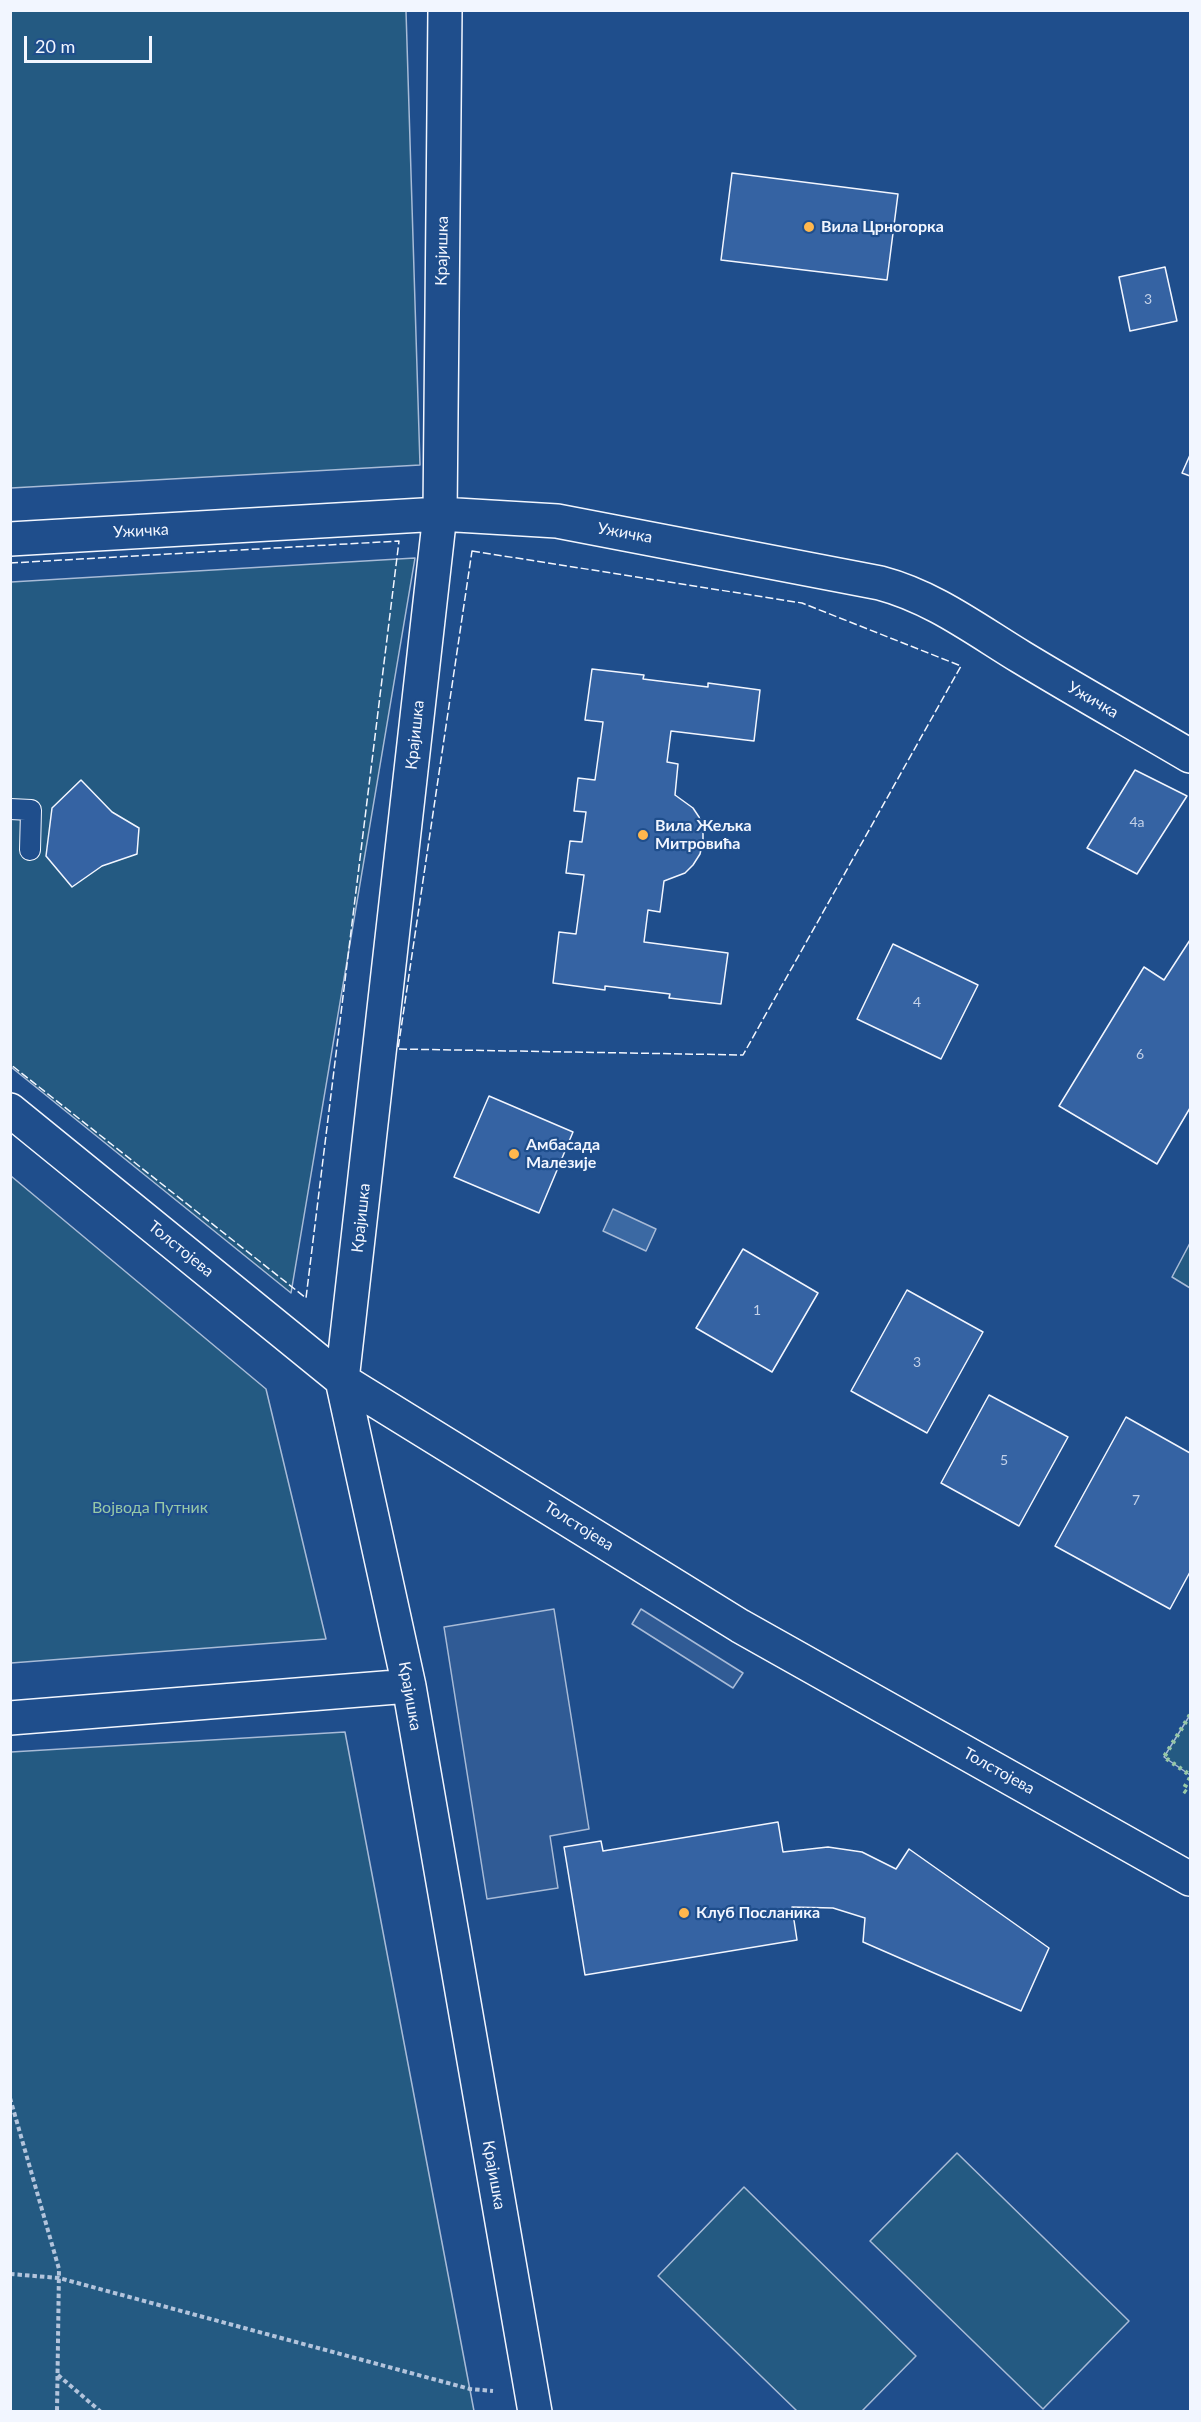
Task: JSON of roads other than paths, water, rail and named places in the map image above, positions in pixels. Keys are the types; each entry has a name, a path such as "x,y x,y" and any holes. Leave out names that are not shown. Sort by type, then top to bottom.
{"street":[{"name":"Крајишка","path":"445,10 440,514 342,1380 410,1686 534,2403"},
{"name":"Ужичка","path":"10,539 440,514 556,521 869,580 906,590 955,615 1079,692 1191,756"},
{"name":"Толстојева","path":"10,1110 342,1380 740,1626 1191,1879"},
{"path":"10,1718 410,1686"}],"lane":[{"path":"10,809 32,810 30,850"}],"place":[{"name":"Вила Црногорка","path":"809,227"},
{"name":"Вила Жељка Митровића","path":"643,835"},
{"name":"Амбасада Малезије","path":"514,1154"},
{"name":"Клуб Посланика","path":"684,1913"}],"park label":[{"name":"Војвода Путник","path":"150,1508"}]}
